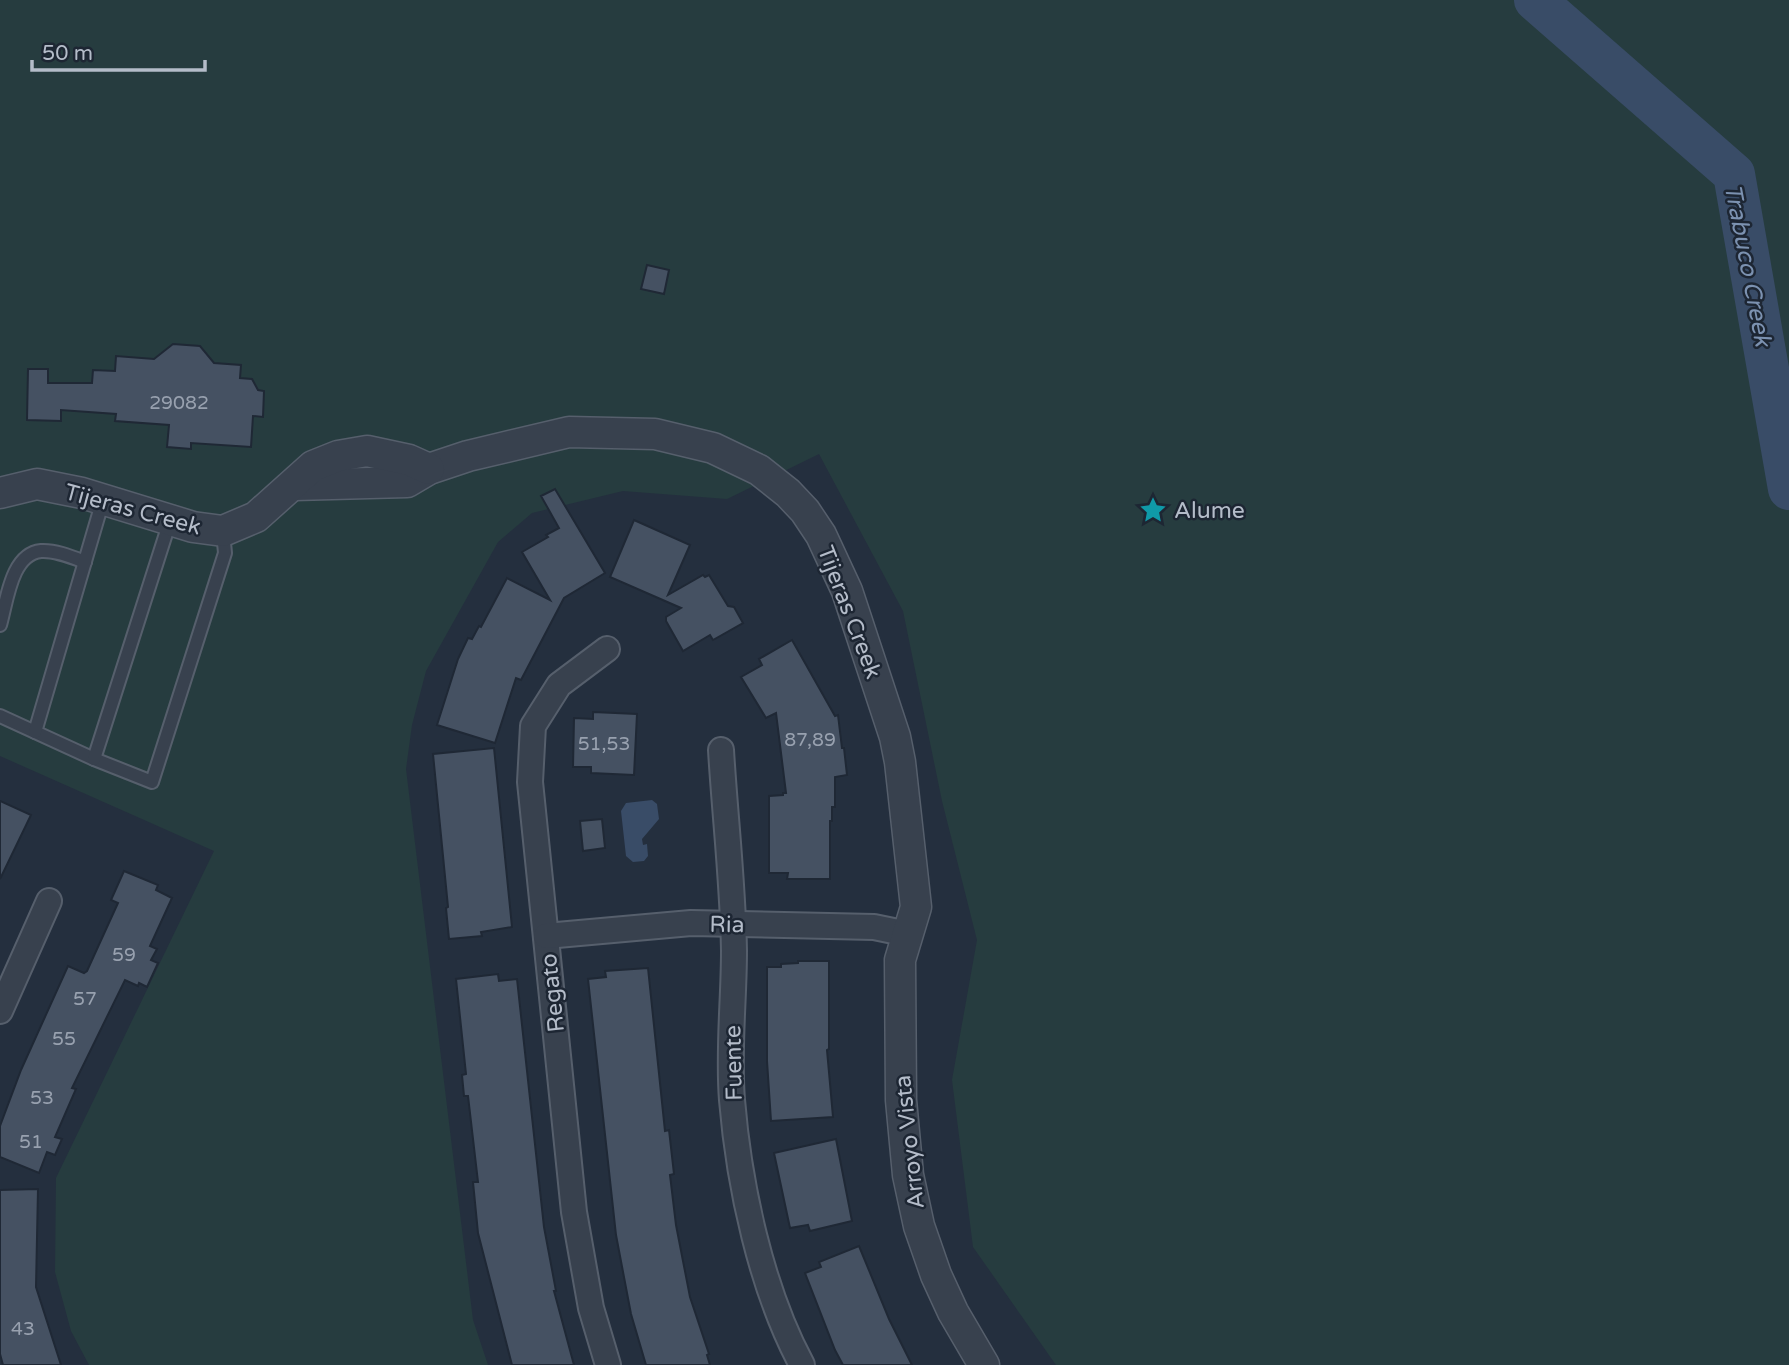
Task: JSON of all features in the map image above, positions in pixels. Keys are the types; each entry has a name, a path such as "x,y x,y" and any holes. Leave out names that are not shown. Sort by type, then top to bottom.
{"street":[{"name":"Tijeras Creek","path":"0,493 37,484 103,500 170,521 223,531 256,517 294,485 407,482 429,469 468,456 569,432 655,434 713,448 748,463 788,492 805,511 821,535 847,591 895,737 900,762 912,920"},
{"name":"Regato","path":"607,649 559,685 533,726 530,782 574,1212 591,1308 608,1365"},
{"name":"Fuente","path":"721,750 732,923 732,1097 742,1176 762,1260 780,1316 802,1365"},
{"path":"0,1011 49,901"},
{"name":"Ria","path":"546,936 640,927 732,923 874,927 912,920"},
{"name":"Arroyo Vista","path":"912,920 900,960 901,1100 908,1175 919,1226 936,1275 953,1312 984,1365"}],"lane":[{"path":"35,732 103,500"},
{"path":"94,759 170,521"},
{"path":"0,716 152,782 225,553 223,531"},
{"path":"0,625 14,577 20,563 29,555 42,551 55,552 85,562"}],"green space":[{"path":"0,0 1789,0 1789,1365 1056,1365 973,1247 952,1080 977,940 942,801 903,611 819,454 727,499 623,491 532,513 498,542 426,671 412,725 406,769 473,1320 488,1365 89,1365 71,1331 55,1272 56,1178 214,851 0,756"}],"water":[{"path":"652,800 657,804 659,819 642,839 643,845 647,844 648,856 644,861 633,862 626,856 621,811 626,803"}],"building":[{"path":"647,265 669,270 664,294 641,289"},
{"path":"173,344 200,346 214,363 241,365 240,378 252,379 258,390 264,391 263,417 253,416 251,447 191,443 191,449 167,447 169,425 115,421 116,414 61,410 61,421 27,420 28,369 48,369 48,383 92,383 93,370 115,371 116,356 154,359"},
{"path":"555,489 605,573 564,598 521,680 516,678 495,743 437,725 458,659 468,638 472,639 479,626 481,627 507,578 550,600 522,552 559,528 541,496"},
{"path":"634,520 690,545 668,595 703,575 709,575 728,606 734,607 743,623 713,640 710,635 683,651 666,621 666,617 681,608 610,577"},
{"path":"792,640 835,716 838,715 844,748 847,775 835,777 835,807 832,807 830,821 830,879 787,879 788,873 769,873 769,796 786,793 776,713 766,718 741,677 762,665 759,659"},
{"path":"593,712 637,714 634,775 591,773 591,767 573,767 574,718 593,719"},
{"path":"494,748 512,927 481,932 482,936 449,939 433,754"},
{"path":"0,801 31,815 0,879"},
{"path":"602,819 605,848 583,851 580,821"},
{"path":"124,871 158,885 156,890 172,898 150,946 157,949 151,960 158,963 147,987 125,980 72,1088 76,1089 55,1137 62,1139 55,1155 47,1152 39,1173 0,1157 0,1126 21,1070 68,966 84,973 87,971 118,903 111,900"},
{"path":"829,961 827,1050 833,1117 771,1121 767,1061 767,967 781,967 781,964"},
{"path":"648,968 665,1131 669,1130 674,1174 670,1175 676,1225 690,1297 709,1354 710,1365 646,1365 631,1314 616,1235 588,979 606,977 605,971"},
{"path":"498,974 499,981 517,979 544,1227 554,1291 574,1365 512,1365 478,1233 473,1182 478,1182 468,1096 464,1096 462,1075 466,1074 456,979"},
{"path":"836,1139 852,1221 810,1231 808,1225 790,1228 774,1153"},
{"path":"38,1189 36,1287 61,1365 3,1365 0,1354 0,1190"},
{"path":"859,1246 889,1319 912,1365 843,1365 835,1350 805,1273 821,1267 819,1262"}],"waterway":[{"name":"Trabuco Creek","path":"1535,0 1734,174 1789,489"}],"place":[{"name":"Alume","path":"1153,510"}]}
